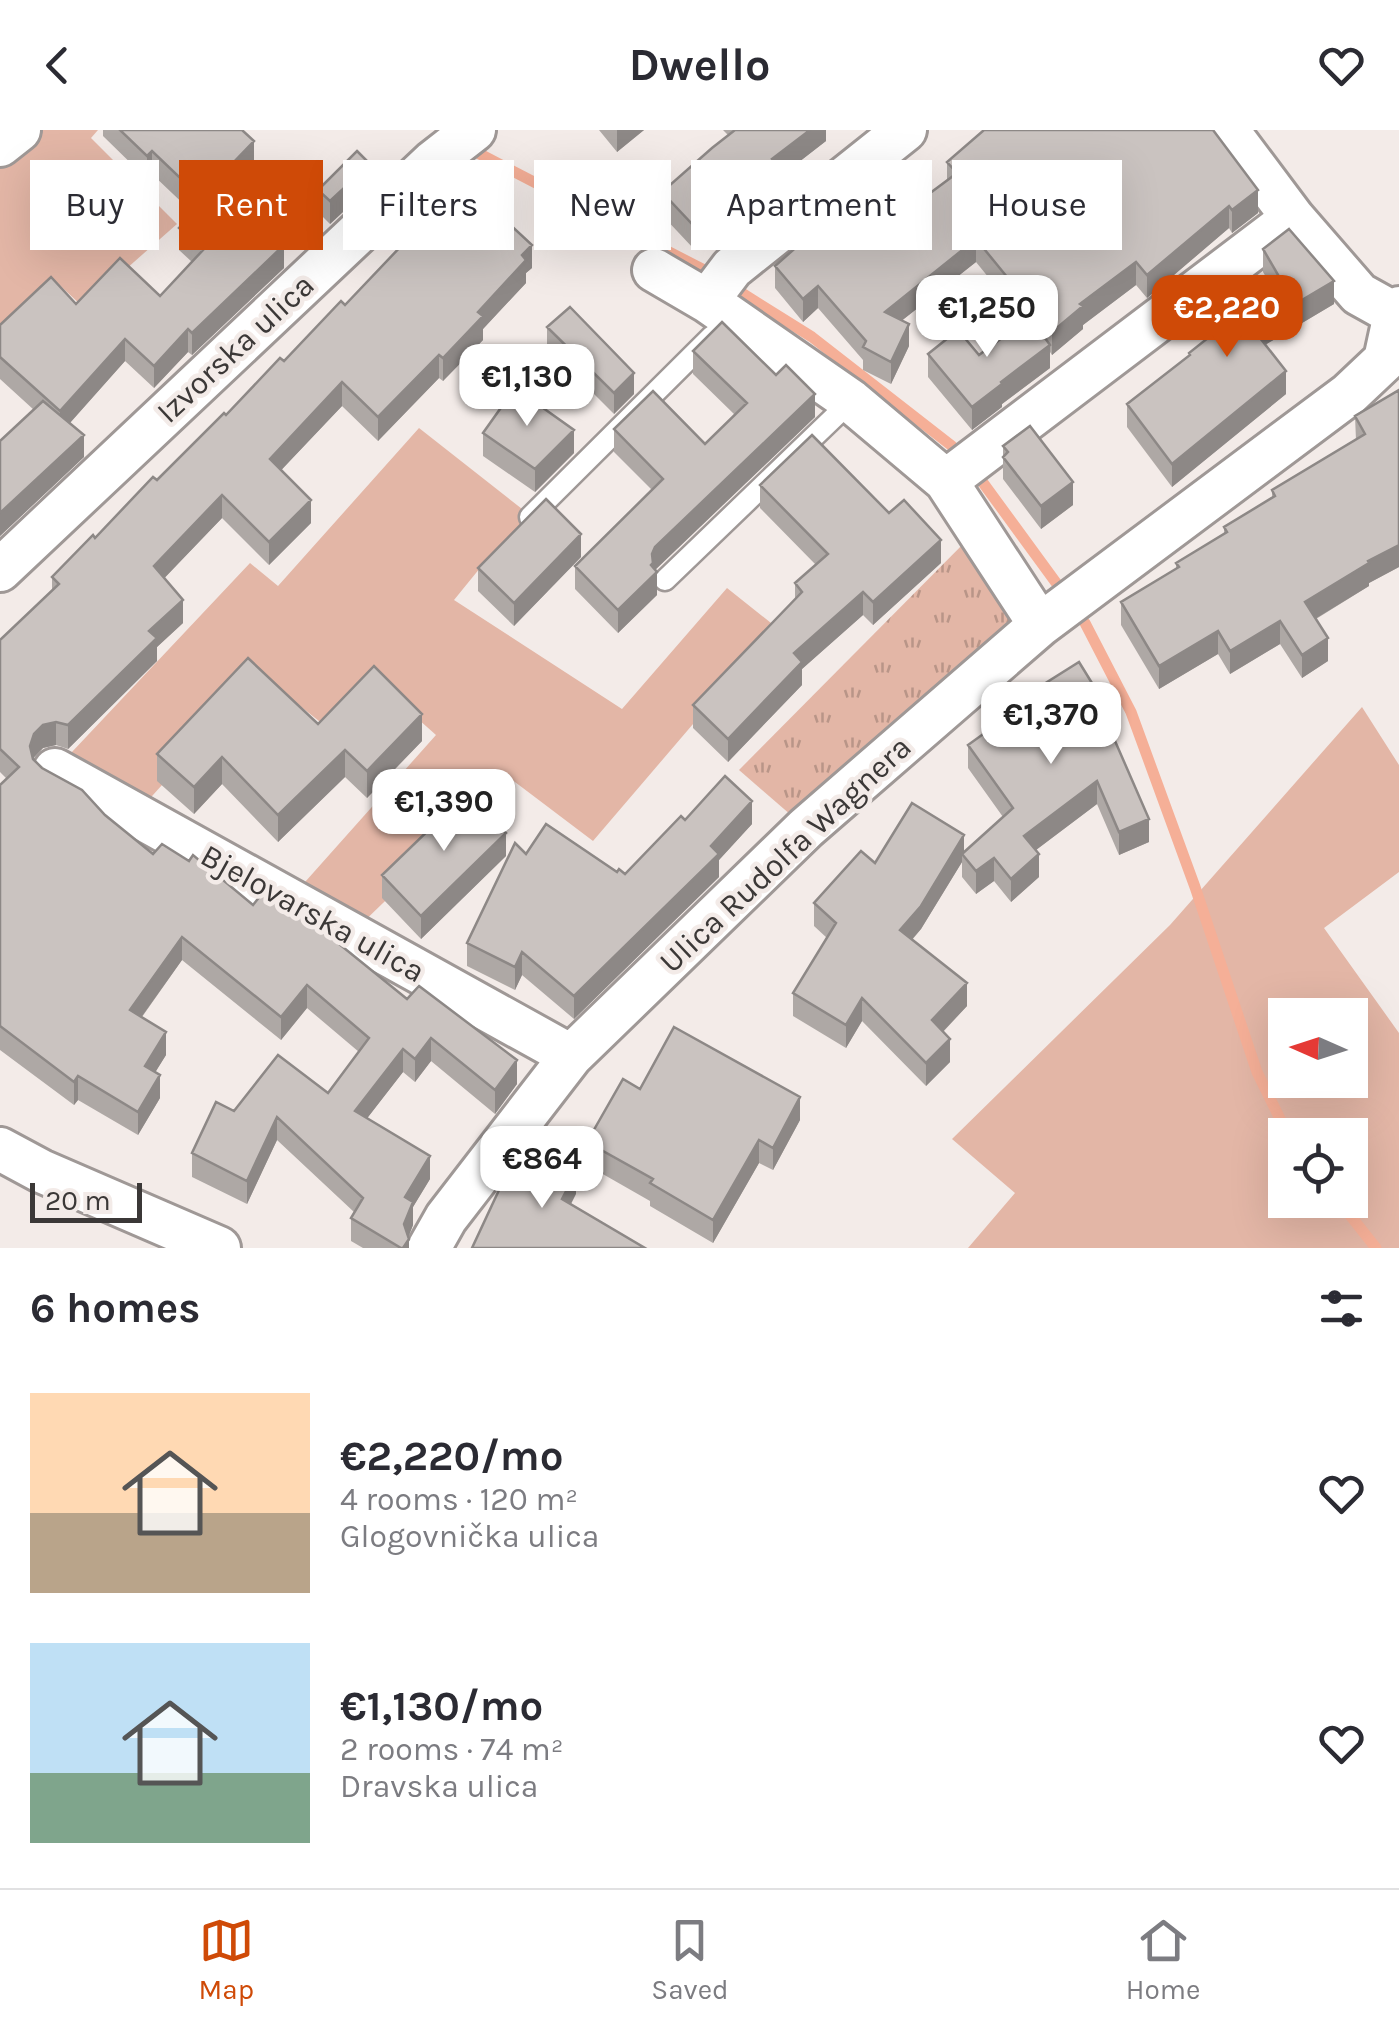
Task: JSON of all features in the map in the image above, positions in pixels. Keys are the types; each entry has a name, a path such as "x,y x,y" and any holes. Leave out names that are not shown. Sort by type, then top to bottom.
{"street":[{"path":"0,145 19,130"},
{"name":"Izvorska ulica","path":"0,570 433,162 474,130"},
{"path":"719,309 732,268 906,130"},
{"path":"1227,130 1293,218 1359,294 1397,311"},
{"path":"946,481 1293,218"},
{"path":"654,270 719,309 851,401 946,481 1040,624"},
{"name":"Ulica Rudolfa Wagnera","path":"430,1248 446,1218 571,1056 806,828 1040,624 1349,394 1385,360 1397,311"},
{"name":"Bjelovarska ulica","path":"54,770 571,1056"},
{"path":"0,1149 41,1171 219,1248"}],"lane":[{"path":"517,529 719,309"},
{"path":"665,580 851,401"}],"green space":[{"path":"19,130 98,130 91,138 113,160 30,160 30,250 148,250 83,307 52,278 0,330 0,145"},
{"path":"159,206 177,224 159,240"},
{"path":"419,428 531,516 489,557 454,600 622,709 727,588 776,627 593,841 511,779 351,934 289,900 436,735 372,678 324,725 261,675 135,815 55,770 250,563 278,586"},
{"path":"978,529 1040,625 806,828 739,770"},
{"path":"1362,707 1399,765 1399,872 1324,928 1399,1033 1399,1248 968,1248 1015,1193 952,1139 1170,925"}],"building":[{"path":"120,130 242,130 254,141 236,160 179,160 179,177 152,151 147,156"},
{"path":"735,130 810,130 773,160 698,160"},
{"path":"984,130 1213,130 1258,190 1232,210 1229,206 1147,275 1136,262 1080,304 1083,306 1052,332 985,250 1122,250 1122,160 952,160 952,168 947,162"},
{"path":"357,151 366,160 348,160"},
{"path":"343,165 343,189 330,201 323,195 323,185"},
{"path":"691,166 691,223 671,202 671,184"},
{"path":"952,177 952,250 962,250 885,312 909,324 891,362 863,347 866,341 818,286 803,299 775,266 793,250 932,250 932,192"},
{"path":"514,228 532,245 522,255 526,260 478,312 483,316 378,417 342,382 270,459 311,500 269,542 222,495 154,566 183,600 149,631 157,638 68,725 43,725 30,746 33,759 42,768 82,790 105,815 153,854 162,844 189,861 193,855 253,905 264,891 296,909 407,999 419,986 517,1060 495,1090 431,1038 415,1059 403,1049 355,1111 430,1156 405,1197 413,1202 404,1224 409,1239 403,1248 351,1218 363,1198 277,1117 247,1181 192,1153 216,1102 234,1111 278,1055 328,1093 369,1038 307,985 281,1017 182,937 130,1010 166,1032 145,1066 160,1075 138,1112 78,1076 74,1082 0,1026 0,785 19,767 0,749 0,640 59,584 52,577 93,535 95,538 153,477 157,480 226,415 280,358 284,361 341,301 345,305 397,250 514,250"},
{"path":"1289,229 1334,281 1253,329 1286,371 1172,464 1127,404 1281,280 1263,249"},
{"path":"203,250 279,250 192,333 188,329 154,366 125,339 60,411 0,357 0,325 51,277 76,304 120,258 160,296"},
{"path":"570,307 634,373 614,393 547,327"},
{"path":"1030,317 1050,345 972,407 928,354 958,330 979,355"},
{"path":"722,322 776,375 786,365 815,394 655,547 651,565 657,572 618,610 575,566 663,479 614,429 653,391 705,444 747,403 693,351"},
{"path":"515,388 574,430 535,469 483,433"},
{"path":"1399,390 1399,545 1305,602 1328,638 1302,655 1280,621 1230,651 1218,631 1159,666 1121,602 1227,532 1224,527 1275,496 1272,490 1365,434 1355,416"},
{"path":"43,401 84,435 0,513 0,441"},
{"path":"1030,426 1073,482 1041,506 1003,457 1008,452 1003,446"},
{"path":"812,435 889,513 904,500 941,540 873,602 863,592 794,653 802,662 728,739 693,705 802,592 795,583 828,554 760,485"},
{"path":"546,499 581,534 514,603 478,568"},
{"path":"248,658 318,724 374,666 422,714 367,771 345,750 278,815 222,757 194,787 157,754"},
{"path":"1079,662 1111,714 1105,718 1149,819 1119,832 1097,781 1024,836 1039,854 1011,879 994,858 976,871 962,854 1013,808 968,745 1036,696 1033,691"},
{"path":"725,776 752,801 711,846 719,854 574,996 522,952 515,967 467,943 515,843 526,854 546,824 625,874 681,816 685,820"},
{"path":"467,793 506,833 421,916 382,875"},
{"path":"912,803 964,835 921,906 900,930 967,983 932,1020 950,1039 926,1063 862,998 846,1025 793,993 836,923 814,903 861,851 875,863"},
{"path":"674,1027 800,1097 773,1148 759,1140 713,1220 650,1183 653,1179 587,1142 623,1079 640,1089"},
{"path":"521,1143 576,1172 562,1199 645,1248 472,1248"}],"waterway":[{"path":"474,151 704,270"},
{"path":"737,290 812,337 952,446"},
{"path":"981,480 1057,584"},
{"path":"1085,623 1131,712 1257,1072 1280,1118"},
{"path":"1352,1218 1376,1248"}]}
